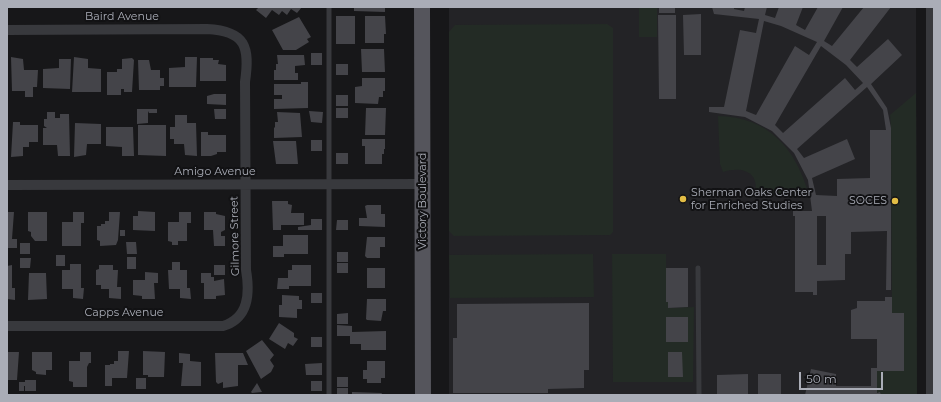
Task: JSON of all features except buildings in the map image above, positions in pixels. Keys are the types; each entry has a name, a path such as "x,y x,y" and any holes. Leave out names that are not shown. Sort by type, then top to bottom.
{"main road":[{"name":"Victory Boulevard","path":"422,7 423,395"}],"street":[{"path":"932,7 932,395"},
{"name":"Baird Avenue","path":"7,30 208,29 220,30 236,35"},
{"name":"Gilmore Street","path":"236,35 244,46 248,59 245,82 246,270 248,298 246,308 238,317"},
{"name":"Amigo Avenue","path":"7,185 423,184"},
{"name":"Capps Avenue","path":"7,326 223,326 231,324 238,317"}],"lane":[{"path":"329,7 329,395"},
{"path":"698,268 699,395"}],"shaded area":[{"name":"Sherman Oaks Center for Enriched Studies","path":"449,7 916,7 917,395 449,395"},
{"path":"639,7 657,7 657,37 639,37"},
{"path":"607,24 613,28 613,232 610,235 454,236 449,231 449,32 455,25"},
{"path":"916,93 917,395 881,395 880,392 877,393 877,371 904,371 904,313 892,313 890,115"},
{"path":"718,116 752,122 766,129 778,139 788,150 796,163 809,195 755,194 755,180 748,172 742,170 730,170 723,172 720,164"},
{"path":"593,254 594,297 450,298 449,255"},
{"path":"612,254 666,254 666,302 668,302 668,308 694,307 693,382 613,382"}],"place":[{"name":"Sherman Oaks Center for Enriched Studies","path":"683,199"},
{"name":"SOCES","path":"895,201"}]}
